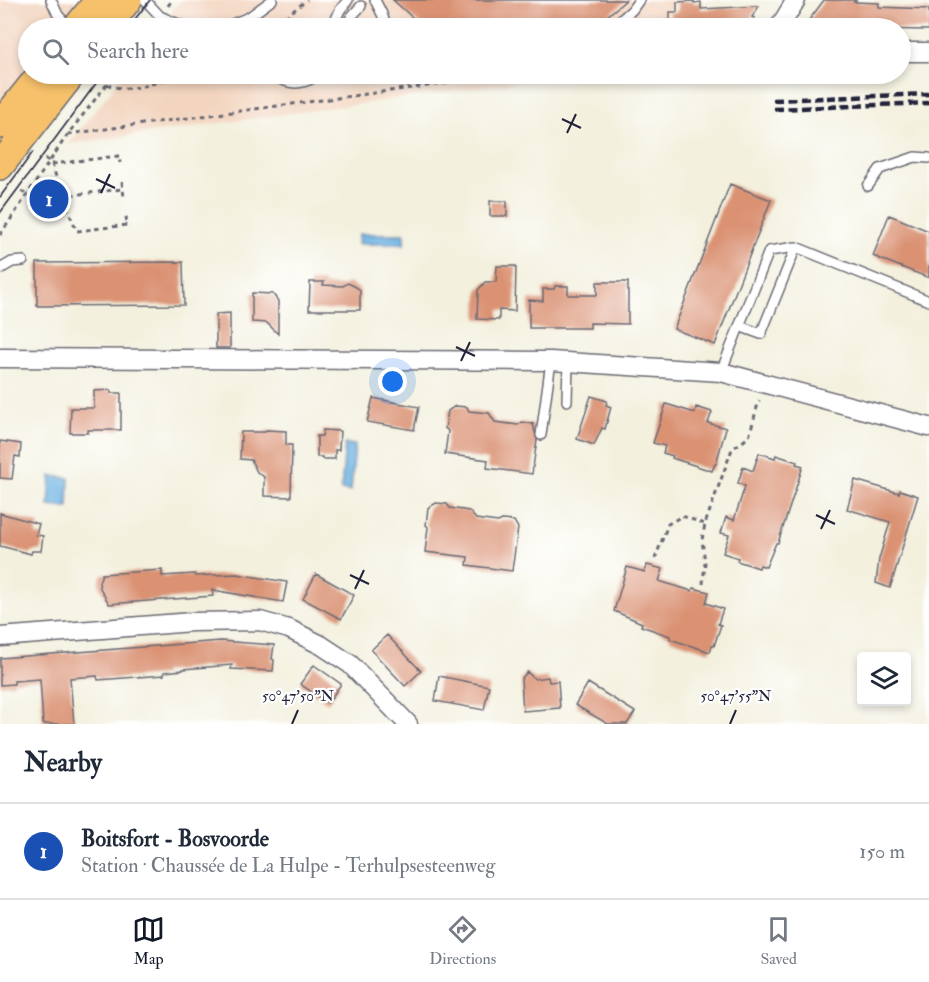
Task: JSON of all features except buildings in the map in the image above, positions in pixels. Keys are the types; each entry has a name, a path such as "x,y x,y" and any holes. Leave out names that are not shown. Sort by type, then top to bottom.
{"main road":[{"path":"84,18 99,0"},
{"path":"114,18 128,0"},
{"path":"0,125 33,84"},
{"path":"0,166 64,84"}],"street":[{"path":"785,18 796,0"},
{"path":"911,52 929,52"},
{"path":"0,358 560,362 721,372 929,427"},
{"path":"0,637 192,622 260,621 290,629 350,664 408,724"}],"lane":[{"path":"51,0 61,18"},
{"path":"145,0 164,18"},
{"path":"250,18 272,0"},
{"path":"336,18 348,0"},
{"path":"375,0 383,18"},
{"path":"623,18 639,0"},
{"path":"351,18 361,6"},
{"path":"868,186 880,169 915,157 929,158"},
{"path":"740,326 761,334 796,248"},
{"path":"721,372 769,251 796,248 929,301"},
{"path":"0,269 12,262 23,261"},
{"path":"560,362 567,401"},
{"path":"541,435 560,362"}],"path":[{"path":"284,18 307,0"},
{"path":"0,235 51,163 68,134 107,84 122,89 148,84"},
{"path":"68,134 443,84"},
{"path":"51,163 119,156 120,163"},
{"path":"45,158 51,163 77,231 127,225 126,216"},
{"path":"122,182 124,197"},
{"path":"62,196 123,189"},
{"path":"21,191 27,195"},
{"path":"703,584 705,562 702,540 705,524 732,449 749,437 761,393"},
{"path":"655,559 668,524 682,516 705,524"}],"shaded area":[{"path":"0,0 90,0 76,18 18,18 18,84 22,84 0,118"},
{"path":"181,0 676,0 663,18 167,18"},
{"path":"116,84 503,84 69,144"}],"water":[{"path":"359,234 404,234 404,244 358,244"},
{"path":"345,444 355,445 351,491 341,490"},
{"path":"51,476 69,478 68,508 49,506"}],"tram line":[{"path":"136,18 150,0"},
{"path":"0,213 96,84"},
{"path":"0,197 33,152"}],"railway":[{"path":"773,100 929,94"},
{"path":"774,109 929,103"}],"place":[{"name":"Boitsfort - Bosvoorde","path":"49,199"}]}
